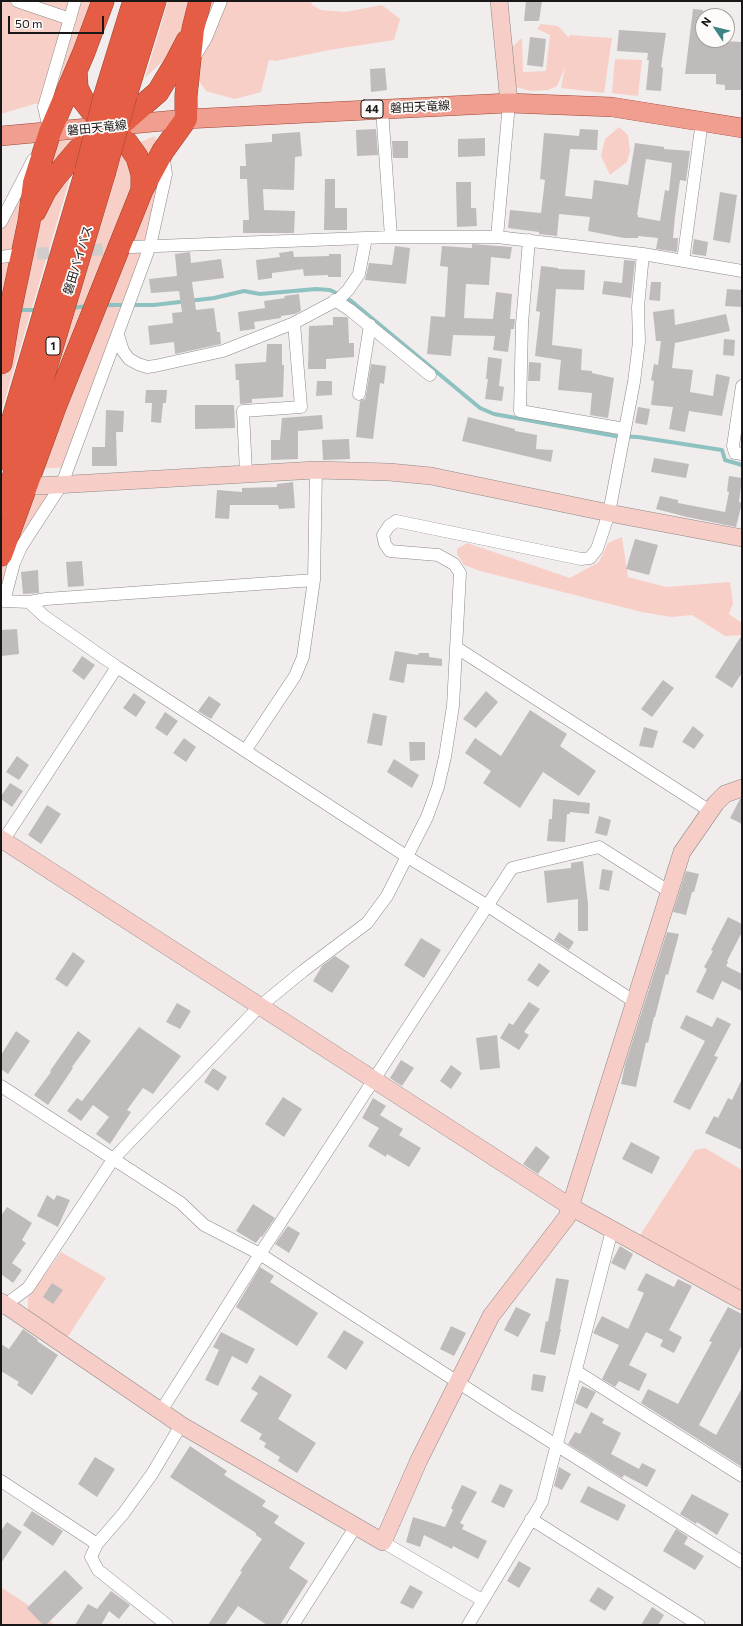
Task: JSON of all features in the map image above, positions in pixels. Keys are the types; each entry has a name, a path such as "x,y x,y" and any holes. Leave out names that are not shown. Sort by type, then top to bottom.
{"highway":[{"path":"1,363 8,321 29,222 34,183 50,132 76,72 103,1"},
{"name":"磐田バイパス","path":"1,519 95,172 105,95 134,1"},
{"name":"磐田バイパス","path":"1,459 95,172 126,94 155,1"},
{"path":"1,555 55,407 142,190 163,150 186,119 186,96 193,29 200,1"},
{"path":"29,222 45,191 56,176 85,144 97,134 115,126 158,92 176,64 193,29"},
{"path":"76,72 77,88 84,100 94,114 115,126 136,157 142,174 142,190"}],"main road":[{"name":"磐田天竜線","path":"1,136 186,119 509,103 612,107 742,128"}],"street":[{"path":"17,1 70,19"},
{"path":"1,222 24,176 50,132 44,107 75,1"},
{"path":"189,66 206,38 221,1"},
{"path":"497,236 509,103 499,1"},
{"path":"382,109 391,238"},
{"path":"683,261 702,121"},
{"path":"163,150 166,174 150,246 62,484 21,547 14,563 4,601 29,602 46,599 314,580"},
{"path":"131,247 366,238 497,236 643,254 742,271"},
{"path":"118,335 123,351 129,359 147,367 223,351 294,322 337,300 348,290 359,274 366,238"},
{"path":"528,240 522,324 520,411 625,429"},
{"path":"482,1600 181,1425 2,1305 28,1288 114,1158 259,1007 303,971 367,923 387,896 427,817 446,757 454,706 460,573 454,564 438,555 390,551 385,544 384,535 390,526 396,521 581,559 590,558 597,549 609,513 634,382 639,342 638,307 643,254"},
{"path":"1,257 14,255"},
{"path":"337,300 430,375"},
{"path":"246,473 243,411 301,408 294,322"},
{"path":"359,394 370,326"},
{"path":"742,386 733,446 735,453 742,454"},
{"path":"245,751 295,676 303,657 314,580 316,470"},
{"path":"38,486 316,470 389,472 431,476 609,513 742,538"},
{"path":"29,602 44,616 117,667 406,856 488,906 635,1002"},
{"path":"457,648 710,811"},
{"path":"117,667 2,842 572,1207 742,1301"},
{"path":"383,1542 419,1460 491,1316 567,1218 572,1207 682,852 716,803 725,794 742,788"},
{"path":"161,1411 260,1254 512,868 599,847 670,892"},
{"path":"1,1086 114,1158 181,1203 204,1225 260,1254 458,1383 742,1562"},
{"path":"468,1625 542,1502 612,1230"},
{"path":"576,1372 742,1476"},
{"path":"167,1625 98,1570 91,1557 97,1544 123,1514 152,1474 181,1425"},
{"path":"1,1481 97,1544"},
{"path":"531,1519 699,1625"},
{"path":"292,1625 356,1526"}],"shaded area":[{"path":"1,1 101,1 59,103 34,104 1,114"},
{"path":"168,1 200,1 180,44 145,78"},
{"path":"205,1 311,1 312,5 321,10 345,12 382,5 400,19 394,40 329,50 276,61 269,60 261,92 235,99 206,91 194,74"},
{"path":"541,24 558,26 569,38 570,35 612,38 604,93 561,88 565,67 557,86 548,90 531,91 516,87 510,72 511,48 522,38 523,72 546,71 550,35 537,29"},
{"path":"615,59 642,60 638,96 612,93"},
{"path":"619,127 628,135 630,151 627,162 610,175 601,156 605,139"},
{"path":"155,136 165,179 155,222 69,467 16,470 118,151"},
{"path":"81,140 1,412 1,222 53,141"},
{"path":"50,493 6,594 1,610 1,564 32,496"},
{"path":"622,537 628,577 666,587 730,582 733,603 729,614 742,623 742,635 725,636 692,615 671,617 642,612 480,571 464,565 457,554 457,549 467,543 570,578 599,562 608,543"},
{"path":"705,1148 742,1170 742,1301 635,1243 695,1150"},
{"path":"61,1252 106,1278 67,1338 28,1311 28,1297"},
{"path":"1,1587 34,1609 55,1625 1,1625"}],"building":[{"path":"526,1 542,1 539,21 524,21"},
{"path":"693,9 695,9 695,48 735,48 735,42 742,42 742,90 725,90 725,85 716,84 716,74 685,74"},
{"path":"619,30 666,33 661,67 663,68 661,91 646,90 649,60 647,60 648,53 617,51"},
{"path":"530,37 546,39 543,67 527,65"},
{"path":"385,68 387,90 371,92 370,69"},
{"path":"376,129 378,155 357,156 356,130"},
{"path":"580,129 598,130 597,150 570,149 565,196 592,199 594,180 628,185 635,143 664,147 664,149 690,151 686,181 680,180 675,216 673,238 678,238 677,252 656,249 658,238 638,236 638,238 624,238 588,231 590,217 559,214 557,236 508,228 510,210 541,213 545,180 540,179 544,133 579,136","holes":["646,159 672,163 669,191 665,190 660,221 638,217 637,215"]},
{"path":"300,132 302,156 295,157 294,190 263,189 264,210 295,211 294,233 243,233 243,220 249,220 247,179 240,179 240,166 246,166 245,144 272,142 272,134"},
{"path":"485,138 485,156 458,157 458,139"},
{"path":"392,141 408,141 408,158 393,158"},
{"path":"325,179 335,179 335,208 347,208 347,230 324,230"},
{"path":"456,182 471,182 471,208 476,208 477,226 457,227"},
{"path":"720,192 737,195 730,243 713,240"},
{"path":"694,239 708,242 706,256 692,254"},
{"path":"472,244 512,247 510,259 491,257 489,285 466,284 464,318 493,319 496,292 512,294 510,319 515,319 514,329 511,329 508,352 493,350 495,336 453,335 451,356 427,354 431,316 445,317 448,267 440,266 442,246 472,248"},
{"path":"395,246 410,248 406,284 365,280 369,263 392,265"},
{"path":"293,251 294,257 329,256 329,254 341,254 341,277 328,277 328,275 304,276 303,269 272,273 272,278 258,280 256,260 280,257 279,253"},
{"path":"190,252 191,263 221,259 224,278 192,282 196,310 214,308 217,332 220,332 221,344 175,354 174,342 150,345 148,326 173,323 172,313 182,312 179,291 151,293 149,279 177,276 175,254"},
{"path":"624,260 635,261 631,298 602,294 604,281 622,283"},
{"path":"541,266 558,269 585,270 584,290 556,289 552,345 582,349 581,370 592,371 592,373 614,378 608,418 590,415 592,393 558,390 561,360 535,356 540,312 536,311"},
{"path":"651,282 661,282 660,301 649,300"},
{"path":"727,289 742,290 742,307 725,306"},
{"path":"299,294 301,311 295,314 281,316 281,318 254,322 255,329 240,331 238,312 265,308 264,301"},
{"path":"674,309 675,325 726,314 730,331 675,343 672,368 693,370 690,392 713,396 716,374 730,377 722,416 689,411 685,432 669,429 673,407 651,405 654,381 651,380 654,364 658,365 661,341 656,341 653,312"},
{"path":"333,317 348,318 349,343 354,343 354,357 326,359 326,369 308,369 309,326 333,325"},
{"path":"724,339 735,340 734,356 723,355"},
{"path":"267,344 282,344 282,365 284,365 283,397 252,399 252,403 240,404 239,380 236,380 235,364 266,362"},
{"path":"488,357 502,359 499,386 504,387 502,401 485,399 488,379 486,379"},
{"path":"529,362 541,363 540,381 528,381"},
{"path":"371,364 386,366 384,384 380,383 373,439 356,437 360,401 365,399"},
{"path":"317,381 332,381 332,395 316,396"},
{"path":"146,390 167,390 166,403 163,403 161,423 151,422 152,403 145,403"},
{"path":"195,405 234,405 235,428 195,429"},
{"path":"638,407 650,409 647,425 635,423"},
{"path":"106,410 124,411 123,432 116,432 117,466 92,466 92,447 105,447"},
{"path":"322,415 323,429 298,431 298,459 271,460 271,440 280,440 282,418"},
{"path":"468,417 515,429 515,431 537,435 536,449 553,450 551,462 462,441"},
{"path":"349,439 350,459 323,460 322,440"},
{"path":"654,458 689,464 686,478 651,472"},
{"path":"729,476 742,478 739,502 742,503 736,527 656,509 660,496 678,500 678,503 725,512 729,492 727,491"},
{"path":"293,482 295,508 279,509 278,505 230,505 229,519 215,518 217,490 242,492 242,488 277,487 277,484"},
{"path":"635,539 658,545 649,575 626,569"},
{"path":"82,561 84,586 68,587 66,562"},
{"path":"38,570 39,593 23,594 21,572"},
{"path":"17,629 19,654 2,656 1,630"},
{"path":"742,635 742,673 732,688 715,677"},
{"path":"395,651 418,655 419,653 429,653 429,657 442,659 442,666 407,664 404,683 389,680"},
{"path":"82,656 95,665 84,680 72,671"},
{"path":"663,680 674,688 652,717 641,709"},
{"path":"486,691 498,702 476,728 463,719"},
{"path":"134,693 146,702 136,717 123,708"},
{"path":"209,696 221,704 211,719 198,711"},
{"path":"530,710 567,734 560,746 596,771 579,796 543,772 520,808 483,783 491,771 465,753 475,738 501,756"},
{"path":"165,712 178,721 167,736 155,728"},
{"path":"373,713 387,716 382,746 367,743"},
{"path":"693,726 704,735 694,749 682,742"},
{"path":"644,727 658,731 653,748 639,746"},
{"path":"184,738 196,747 186,762 173,753"},
{"path":"409,742 425,742 425,760 410,761"},
{"path":"17,756 29,765 19,780 6,772"},
{"path":"394,759 419,775 412,788 387,772"},
{"path":"10,783 23,791 12,807 1,799 1,796"},
{"path":"553,799 590,803 589,814 570,812 570,814 567,814 565,842 547,841 549,819 552,819"},
{"path":"740,799 742,799 742,824 730,818"},
{"path":"47,805 61,814 41,844 28,835"},
{"path":"599,816 611,820 607,836 595,833"},
{"path":"583,861 588,904 588,931 578,931 578,899 547,903 544,871 571,868 571,863"},
{"path":"602,869 613,871 609,891 599,889"},
{"path":"686,871 699,874 694,892 692,892 686,915 673,912"},
{"path":"728,917 742,924 742,932 727,961 726,966 742,974 742,991 722,981 713,1000 696,992 707,969 704,967 713,951 711,950"},
{"path":"559,932 574,942 569,950 554,940"},
{"path":"667,932 679,934 668,975 666,974 648,1043 646,1042 636,1087 621,1084 625,1065"},
{"path":"421,938 441,950 424,978 404,965"},
{"path":"73,952 85,961 67,987 55,979"},
{"path":"335,956 350,966 332,993 313,981 322,966"},
{"path":"539,963 550,971 538,987 527,980"},
{"path":"529,1002 540,1009 524,1032 529,1035 519,1050 500,1038 509,1023 513,1025"},
{"path":"177,1003 191,1011 180,1029 166,1022"},
{"path":"686,1015 712,1027 717,1017 731,1024 714,1056 718,1057 690,1110 673,1102 705,1041 680,1028"},
{"path":"139,1027 181,1056 153,1094 143,1088 127,1110 131,1112 110,1144 96,1134 109,1117 93,1105 81,1121 67,1111 77,1098 82,1101"},
{"path":"16,1031 30,1041 8,1074 1,1069 1,1055"},
{"path":"78,1031 91,1041 72,1067 73,1068 48,1105 34,1095"},
{"path":"497,1035 500,1068 480,1070 476,1038"},
{"path":"401,1060 414,1068 402,1086 390,1078"},
{"path":"451,1065 462,1073 451,1089 440,1081"},
{"path":"213,1068 227,1077 218,1091 204,1082"},
{"path":"742,1079 742,1150 705,1133 714,1116 718,1118 728,1098 732,1100"},
{"path":"283,1097 302,1109 284,1137 265,1124"},
{"path":"373,1098 386,1106 380,1115 403,1129 399,1135 421,1148 409,1167 387,1154 386,1157 368,1146 379,1128 362,1118"},
{"path":"631,1142 660,1157 652,1174 622,1159"},
{"path":"536,1146 550,1157 538,1174 523,1164"},
{"path":"47,1195 54,1200 57,1195 70,1200 58,1227 37,1216"},
{"path":"253,1204 275,1218 256,1243 236,1231"},
{"path":"7,1207 32,1223 22,1240 26,1243 12,1263 22,1270 13,1283 1,1274 1,1216"},
{"path":"288,1226 300,1233 289,1253 275,1244"},
{"path":"620,1246 633,1254 625,1270 611,1263"},
{"path":"260,1267 274,1276 270,1282 318,1313 297,1346 236,1307"},
{"path":"646,1273 674,1287 678,1279 692,1286 669,1330 682,1337 674,1353 660,1346 663,1340 646,1332 629,1365 647,1374 639,1391 619,1381 615,1387 602,1379 619,1345 593,1333 602,1316 628,1329 644,1293 637,1290"},
{"path":"556,1278 569,1280 555,1355 540,1352 546,1321 548,1322"},
{"path":"52,1283 63,1290 53,1304 43,1297"},
{"path":"516,1307 531,1314 518,1337 504,1330"},
{"path":"728,1307 742,1314 742,1345 699,1425 716,1435 742,1388 742,1467 641,1403 648,1389 678,1404 712,1342 709,1341"},
{"path":"451,1326 466,1333 454,1356 440,1349"},
{"path":"23,1329 38,1340 37,1341 58,1355 32,1395 17,1385 19,1382 1,1371 1,1344 9,1349"},
{"path":"344,1330 364,1342 346,1370 327,1357"},
{"path":"221,1332 255,1349 247,1364 232,1356 218,1386 205,1380 219,1350 213,1347"},
{"path":"533,1374 546,1376 543,1392 531,1390"},
{"path":"260,1375 292,1395 278,1419 316,1443 297,1473 278,1461 280,1457 264,1447 266,1443 259,1439 262,1434 240,1421 258,1393 251,1389"},
{"path":"582,1386 596,1392 587,1409 575,1403"},
{"path":"591,1412 604,1419 602,1423 621,1433 611,1454 639,1469 642,1463 656,1470 647,1487 624,1475 622,1478 568,1444 575,1432 580,1434"},
{"path":"190,1446 227,1471 224,1475 266,1501 262,1506 279,1516 274,1523 305,1543 289,1568 308,1581 280,1625 267,1625 238,1606 225,1625 208,1625 242,1572 240,1571 262,1539 256,1535 256,1533 170,1477"},
{"path":"95,1457 115,1469 97,1497 78,1484"},
{"path":"559,1467 571,1474 562,1490 554,1486"},
{"path":"500,1484 513,1490 504,1508 491,1502"},
{"path":"462,1485 477,1492 460,1523 464,1525 462,1529 487,1541 478,1559 453,1546 452,1549 424,1535 420,1547 406,1542 413,1517 445,1527 453,1510 451,1508"},
{"path":"588,1486 626,1505 618,1521 580,1502"},
{"path":"692,1494 729,1514 717,1535 697,1522 696,1524 680,1514"},
{"path":"32,1511 63,1531 53,1546 23,1525"},
{"path":"7,1522 22,1532 1,1563 1,1531"},
{"path":"676,1529 688,1537 684,1544 704,1556 695,1570 663,1551"},
{"path":"519,1561 531,1568 519,1588 507,1581"},
{"path":"65,1570 83,1588 46,1625 43,1625 27,1608"},
{"path":"410,1585 423,1592 413,1609 400,1603"},
{"path":"598,1587 614,1597 605,1611 589,1601"},
{"path":"111,1591 130,1605 119,1619 109,1611 101,1625 75,1625 88,1604 97,1609"},
{"path":"652,1607 664,1615 658,1625 641,1625"}],"waterway":[{"path":"103,305 154,305 214,298 244,291 260,294 316,289 330,290 350,300 480,408 494,414 615,436 638,437 722,450 725,460 742,465"},
{"path":"71,308 88,306"},
{"path":"17,310 39,310"}],"tunnel":[{"path":"19,255 122,248"}]}
